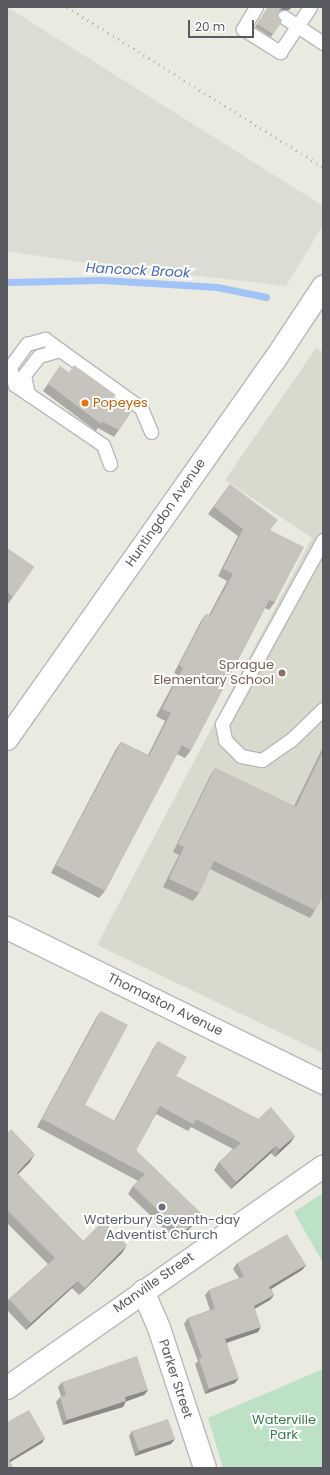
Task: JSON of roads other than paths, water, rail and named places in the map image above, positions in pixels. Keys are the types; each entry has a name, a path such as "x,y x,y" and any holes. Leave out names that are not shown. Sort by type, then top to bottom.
{"main road":[{"name":"Huntingdon Avenue","path":"7,739 274,361 323,287"},
{"name":"Thomaston Avenue","path":"7,928 323,1083"},
{"name":"Manville Street","path":"7,1388 143,1291 323,1167"},
{"name":"Parker Street","path":"143,1291 159,1328 205,1468"}],"lane":[{"path":"256,7 243,29 280,52 310,7"},
{"path":"284,17 323,42"},
{"path":"110,464 104,445 15,385 10,367 27,344 45,340 60,350 141,408 151,432"},
{"path":"323,540 222,724 225,740 241,756 262,760 291,740 323,709"}],"waterway":[{"name":"Hancock Brook","path":"7,282 103,280 217,287 266,297"}],"railway":[{"path":"67,7 323,167"}],"place":[{"name":"Popeyes","path":"85,403"},
{"name":"Sprague Elementary School","path":"282,673"},
{"name":"Waterbury Seventh-day Adventist Church","path":"162,1207"}],"park label":[{"name":"Waterville Park","path":"284,1428"}]}
